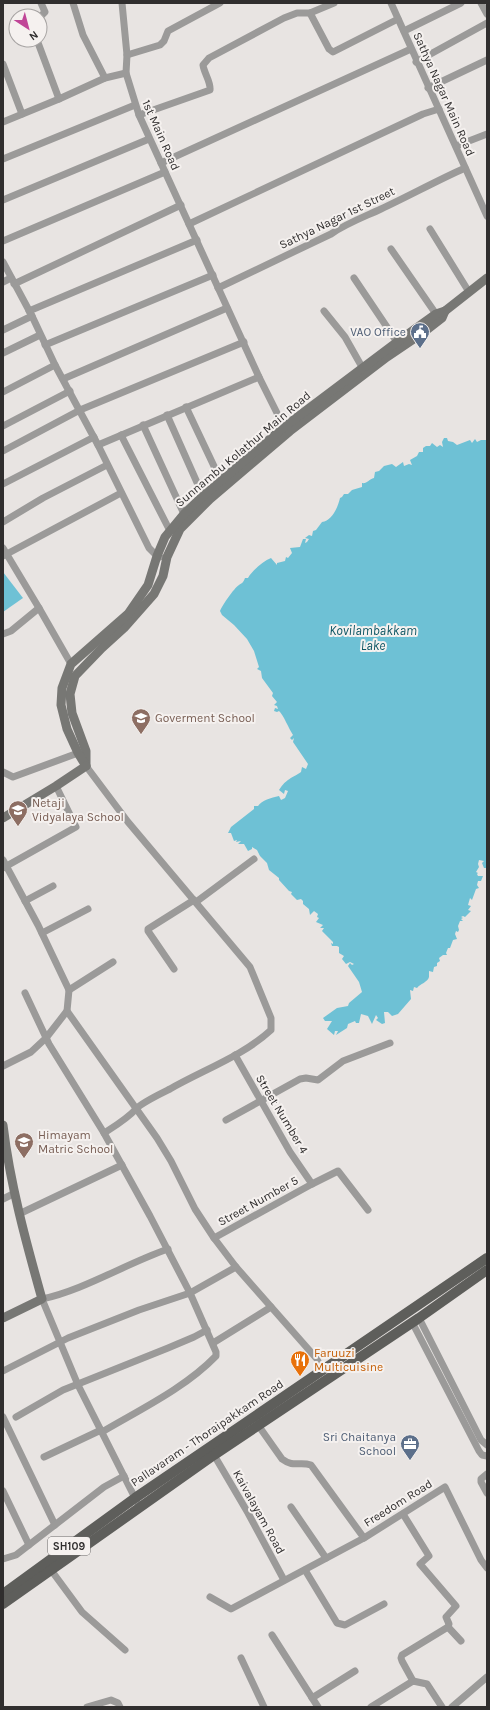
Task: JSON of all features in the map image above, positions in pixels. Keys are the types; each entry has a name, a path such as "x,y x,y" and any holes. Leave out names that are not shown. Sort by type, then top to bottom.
{"main road":[{"name":"Pallavaram - Thoraipakkam Road","path":"3,1604 51,1570 138,1502 214,1455 258,1425 314,1382 322,1371 487,1258"},
{"name":"Pallavaram - Thoraipakkam Road","path":"3,1594 314,1382 416,1320 487,1270"}],"street":[{"path":"74,3 83,35 105,78"},
{"name":"1st Main Road","path":"122,3 127,55 126,73 138,115 244,342 259,378 286,430"},
{"path":"127,55 160,45 164,41 168,31 220,3"},
{"path":"138,115 210,90 210,85 203,65 208,58 284,18 297,13 310,13 334,3"},
{"name":"Sathya Nagar Main Road","path":"391,3 416,62 439,109 487,216"},
{"path":"404,32 461,3"},
{"path":"481,3 487,14"},
{"path":"310,13 329,49 333,52 398,19"},
{"path":"416,62 487,23"},
{"path":"40,48 59,99"},
{"path":"161,163 411,48"},
{"path":"428,88 487,60"},
{"path":"3,64 22,114"},
{"path":"3,122 105,78 126,73"},
{"path":"3,159 135,105"},
{"path":"189,224 423,114 439,109"},
{"path":"456,146 487,134"},
{"path":"3,200 149,139"},
{"name":"Sathya Nagar 1st Street","path":"218,288 331,234 343,225 381,209 465,168"},
{"path":"3,241 165,172"},
{"path":"3,282 12,281 180,205"},
{"path":"430,229 469,292"},
{"path":"3,330 31,314 197,240"},
{"path":"391,249 440,313"},
{"path":"3,262 31,314 55,365 94,437 148,548 157,556 166,558"},
{"path":"45,345 213,275"},
{"path":"354,278 397,342"},
{"name":"Sunnambu Kolathur Main Road","path":"336,392 362,367 440,313 487,278"},
{"path":"63,379 227,308"},
{"path":"324,311 344,337 362,367"},
{"name":"Sunnambu Kolathur Main Road","path":"86,766 67,729 61,705 62,688 71,664 128,614 148,585 165,537 184,514 221,480 336,392 424,332 442,318 440,313"},
{"path":"3,353 40,335"},
{"path":"3,451 80,410 244,342"},
{"path":"3,392 55,365"},
{"path":"98,445 259,378"},
{"path":"3,426 70,392"},
{"path":"186,408 221,480"},
{"path":"167,415 203,496"},
{"path":"143,425 184,514"},
{"name":"Sunnambu Kolathur Main Road","path":"86,766 86,751 72,714 70,694 75,676 129,624 154,594 162,576 166,558 180,529 210,499 286,430"},
{"path":"121,435 170,531"},
{"path":"3,484 94,437"},
{"path":"3,522 43,498 107,465"},
{"path":"71,664 39,608 4,553 121,493"},
{"path":"3,634 11,630 39,608"},
{"path":"3,772 13,777 78,753"},
{"path":"3,818 86,766 128,822 250,967 271,1018 271,1030 262,1039 136,1109 126,1119 104,1133"},
{"path":"3,1066 31,1052 46,1038 67,1011 69,990 42,933 4,865 76,827 56,786"},
{"path":"174,969 148,929 195,901 254,859"},
{"path":"25,901 53,886"},
{"path":"42,933 88,909"},
{"path":"69,990 113,962"},
{"path":"25,993 46,1038 104,1133 168,1249 213,1343 216,1356 204,1369 150,1404 101,1431 44,1457"},
{"path":"67,1011 109,1068 157,1138 171,1160 195,1209 214,1238 236,1266 317,1359 322,1371"},
{"path":"226,1120 300,1079 306,1078 318,1080 344,1061 390,1043"},
{"name":"Street Number 4","path":"235,1055 290,1152 312,1184"},
{"path":"3,1125 5,1160 15,1193 18,1214 42,1299 78,1385 138,1502"},
{"path":"18,1214 122,1165"},
{"name":"Street Number 5","path":"214,1238 338,1171 368,1210"},
{"path":"3,1199 15,1193"},
{"path":"3,1318 42,1299 78,1287 145,1257 168,1249"},
{"path":"3,1372 60,1342 139,1310 190,1293 236,1266"},
{"path":"213,1343 271,1307"},
{"path":"416,1320 481,1440 487,1445"},
{"path":"416,1320 478,1451 482,1455 487,1456"},
{"path":"16,1417 63,1390 194,1337 207,1330"},
{"path":"3,1417 55,1525"},
{"path":"258,1425 282,1459 287,1463 292,1465 311,1465 364,1538"},
{"name":"Kaivalayam Road","path":"214,1455 248,1513 284,1580"},
{"path":"487,1474 481,1479 487,1493"},
{"path":"3,1559 16,1555 104,1487 124,1476"},
{"name":"Freedom Road","path":"210,1597 231,1609 364,1538 445,1487 481,1560 487,1568"},
{"path":"3,1491 29,1545"},
{"path":"291,1507 326,1558"},
{"path":"403,1514 429,1556 420,1564 456,1606 446,1617 449,1624 448,1627 461,1641"},
{"path":"51,1570 86,1616 125,1650"},
{"path":"305,1570 337,1623 341,1625 345,1625 384,1604"},
{"path":"413,1681 401,1658 448,1627"},
{"path":"272,1635 318,1707"},
{"path":"241,1658 264,1707"},
{"path":"312,1698 355,1671"},
{"path":"452,1707 487,1677"},
{"path":"371,1707 413,1681 427,1684 442,1707"},
{"path":"87,1707 114,1700 120,1707"}],"water":[{"name":"Kovilambakkam Lake","path":"444,438 447,438 448,441 457,445 470,440 472,443 475,439 477,442 486,440 487,438 487,866 484,868 482,863 484,861 479,860 479,867 476,872 478,873 478,876 483,876 481,881 478,881 477,885 479,888 476,889 472,900 470,898 468,905 471,906 468,910 471,911 465,917 461,917 463,918 461,919 463,921 460,921 458,926 459,930 458,932 456,931 455,934 457,939 453,940 450,948 448,948 446,953 447,955 443,955 439,958 440,961 437,963 437,966 434,967 433,972 429,971 429,977 427,980 417,988 414,987 413,991 410,990 411,999 398,1014 392,1016 388,1012 384,1012 385,1023 382,1024 376,1020 378,1018 376,1015 372,1024 368,1016 361,1014 359,1023 356,1023 355,1021 348,1024 347,1028 336,1035 338,1031 335,1031 334,1035 327,1029 332,1021 325,1021 323,1018 337,1008 348,1006 349,1003 362,992 359,982 348,966 350,963 352,965 354,964 350,962 346,964 342,959 344,956 339,953 339,947 332,946 331,943 333,944 333,942 322,931 324,928 320,928 323,925 316,922 319,918 317,917 318,914 314,911 310,915 309,909 303,904 303,901 301,899 297,900 291,894 292,892 289,891 279,880 279,878 269,870 267,863 260,856 257,850 252,847 252,849 248,851 244,844 238,844 241,841 234,841 231,833 228,833 231,827 254,809 254,806 258,806 270,798 279,796 281,800 285,798 288,791 285,790 284,794 279,790 287,781 301,772 302,767 306,769 308,764 293,742 294,738 292,740 290,738 293,735 282,715 279,711 274,711 275,708 278,709 277,706 274,705 277,702 272,696 273,693 262,678 261,671 257,669 259,667 254,651 247,639 222,615 220,611 234,590 261,564 271,558 277,565 277,563 285,561 286,557 288,558 292,553 290,548 300,547 303,539 306,539 305,543 307,542 309,539 305,538 309,535 312,536 313,531 316,530 322,522 326,521 332,516 340,498 344,494 348,494 352,490 362,487 362,483 374,478 375,472 379,471 384,466 392,464 396,467 403,462 404,466 409,464 412,465 410,460 417,456 419,452 423,452 423,448 426,446 430,446 432,443 437,447 440,445 443,447 442,442"},
{"path":"3,572 23,598 3,612"}],"place":[{"name":"VAO Office","path":"420,349"},
{"name":"Goverment School","path":"141,735"},
{"name":"Netaji Vidyalaya School","path":"18,827"},
{"name":"Himayam Matric School","path":"24,1159"},
{"name":"Faruuzi Multicuisine","path":"300,1377"},
{"name":"Sri Chaitanya School","path":"410,1461"}]}
